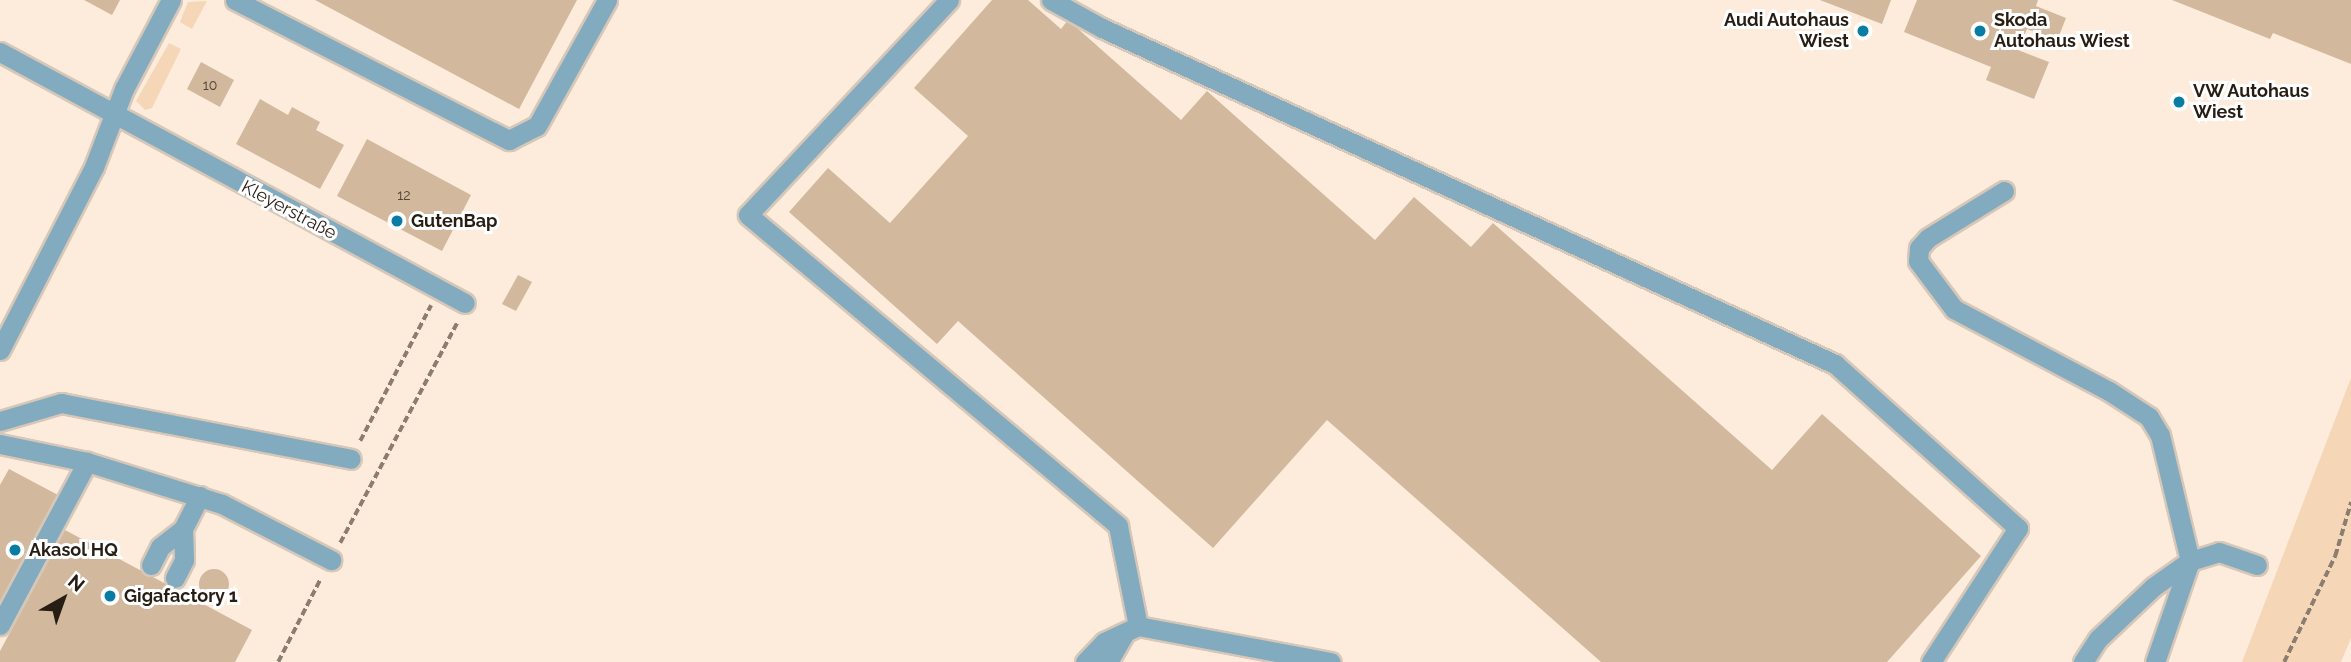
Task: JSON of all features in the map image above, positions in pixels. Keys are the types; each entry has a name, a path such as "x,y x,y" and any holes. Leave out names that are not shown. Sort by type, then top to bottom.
{"street":[{"path":"0,350 88,180 114,115 171,0"},
{"path":"235,0 509,140 537,126 607,0"},
{"path":"949,0 748,215 1118,526 1131,630 1108,662"},
{"path":"1051,0 1127,39 1835,364 2018,527 1931,662"},
{"name":"Kleyerstraße","path":"0,52 465,303"},
{"path":"2004,191 1928,238 1918,261 1954,309 2109,391 2149,417 2160,435 2190,561 2155,662"},
{"path":"0,421 61,403 351,459"},
{"path":"0,444 87,463 200,496 331,560"},
{"path":"0,625 87,463"},
{"path":"151,565 160,547 183,529 200,496"},
{"path":"175,578 184,560 183,529"},
{"path":"2083,662 2098,639 2153,587 2190,561 2219,552 2257,565"},
{"path":"1085,662 1104,642 1131,630 1331,662"}],"path":[{"path":"351,459 439,289"},
{"path":"278,662 465,303"},
{"path":"2284,662 2335,556 2351,502"}],"shaded area":[{"path":"207,1 192,29 180,22 188,2"},
{"path":"169,43 181,49 152,108 145,110 136,101"},
{"path":"2351,378 2351,638 2341,662 2242,662"}],"building":[{"path":"84,0 120,0 112,15"},
{"path":"315,0 577,0 519,109"},
{"path":"992,0 1028,0 1061,29 1068,20 1181,120 1207,91 1375,240 1414,197 1471,247 1493,223 1772,470 1822,414 1981,556 1887,662 1601,662 1327,420 1213,548 958,321 937,344 789,212 828,168 890,223 968,136 914,88"},
{"path":"1820,0 1891,0 1882,24"},
{"name":"Skoda Autohaus Wiest","path":"1917,0 2038,0 2036,6 2066,18 2057,41 2027,29 2018,50 2049,62 2034,99 1986,80 1991,67 1904,32"},
{"path":"2172,0 2351,0 2351,64 2273,33 2270,39"},
{"path":"201,62 234,80 220,107 187,89"},
{"path":"260,99 288,115 292,107 320,122 316,130 344,145 320,189 236,144"},
{"path":"367,139 471,195 442,251 337,196"},
{"path":"518,275 532,282 516,311 502,304"},
{"name":"Akasol HQ","path":"9,469 58,495 0,604 0,485"},
{"name":"Gigafactory 1","path":"65,530 252,630 235,662 0,662 0,651"},
{"path":"214,569 220,570 228,578 228,590 220,598 214,599 208,598 200,590 199,584 200,578 208,570"}],"place":[{"name":"Audi Autohaus Wiest","path":"1863,31"},
{"name":"Skoda Autohaus Wiest","path":"1980,31"},
{"name":"VW Autohaus Wiest","path":"2179,102"},
{"name":"GutenBap","path":"397,221"},
{"name":"Akasol HQ","path":"15,550"},
{"name":"Gigafactory 1","path":"110,596"}]}
